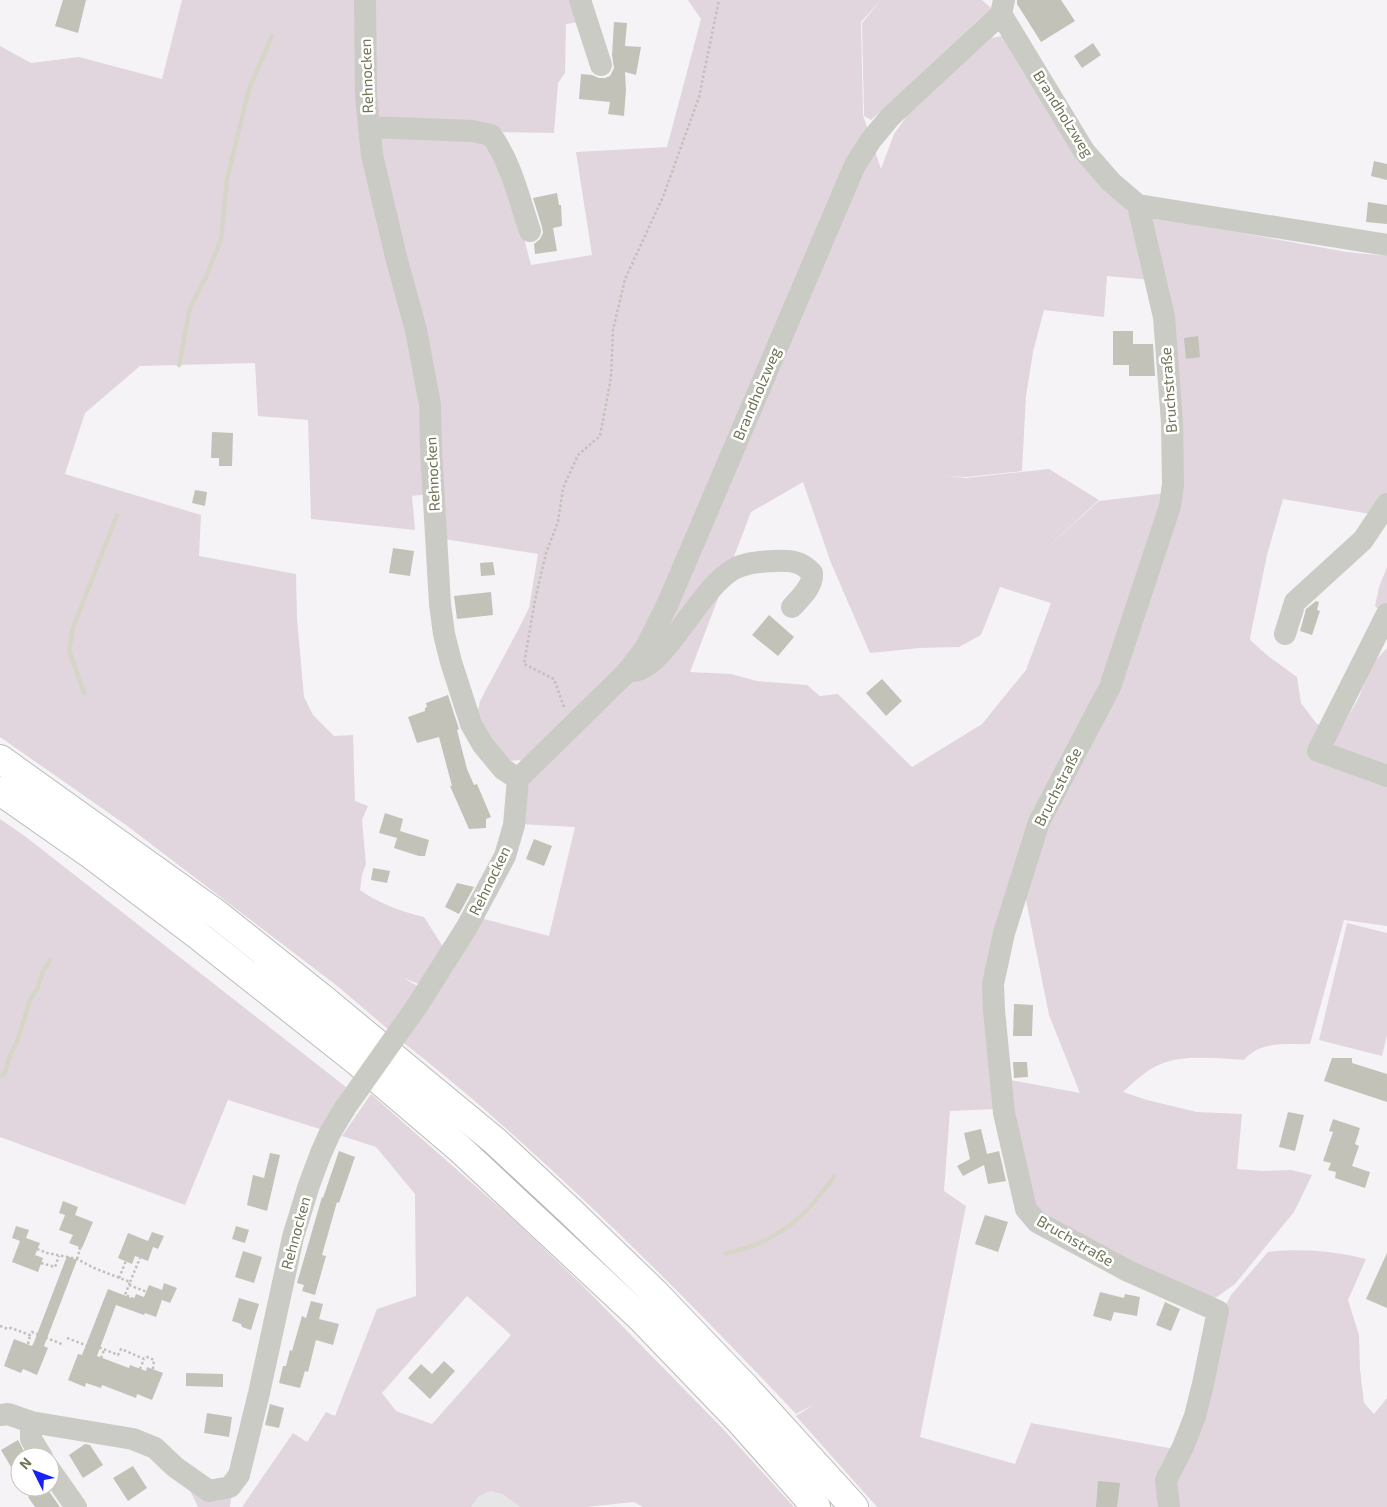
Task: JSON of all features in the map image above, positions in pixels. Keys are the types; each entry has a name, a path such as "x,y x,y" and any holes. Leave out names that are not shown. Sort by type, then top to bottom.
{"highway":[{"path":"0,759 218,915 495,1141 654,1292 744,1386 854,1507"},
{"path":"0,791 93,856 195,933 358,1062 458,1148 642,1319 739,1420 816,1507"}],"street":[{"name":"Rehnocken","path":"0,1415 8,1414 31,1422 133,1439 155,1448 175,1467 209,1491 230,1487 239,1475 293,1237 309,1185 330,1133 345,1108 417,1006 467,926 505,856 514,825 518,779 503,769 483,745 471,724 444,634 440,604 430,405 416,330 372,155 366,97 365,0"},
{"path":"580,0 601,65"},
{"name":"Brandholzweg","path":"518,779 626,672 645,649 668,603 855,165 871,140 890,117 1003,7 1084,151 1111,182 1138,205"},
{"path":"369,127 472,131 490,135 500,149 530,231"},
{"path":"1138,205 1387,245"},
{"name":"Bruchstraße","path":"1138,205 1164,317 1172,423 1173,484 1170,506 1110,687 1039,822 1004,934 994,984 994,1010 1004,1113 1026,1209 1037,1222 1128,1271 1218,1311 1204,1384 1195,1416 1183,1447 1166,1480 1169,1507"},
{"path":"1286,634 1295,602 1362,540 1387,504"},
{"path":"626,672 642,670 651,664 664,651 705,596 721,578 740,566 752,562 786,560 802,564 812,573 811,584 792,607"},
{"path":"1387,614 1318,751 1387,776"},
{"path":"31,1422 32,1439 36,1447"},
{"path":"60,1484 76,1507"}],"path":[{"path":"571,725 554,679 524,664 535,600 546,553 558,522 563,488 578,455 600,436 611,378 613,330 625,279 663,197 699,97 718,0"},
{"path":"77,1258 80,1249 78,1246"},
{"path":"37,1249 47,1254 77,1258 146,1292"},
{"path":"41,1263 55,1267 59,1255"},
{"path":"134,1299 125,1295 140,1258"},
{"path":"120,1278 126,1261"},
{"path":"0,1326 30,1335 32,1332 64,1345"},
{"path":"28,1344 30,1335"},
{"path":"38,1344 41,1335"},
{"path":"67,1338 93,1348 96,1346 118,1355 121,1349 144,1359 147,1357 154,1360 153,1369"},
{"path":"90,1358 93,1348"},
{"path":"101,1358 104,1350"},
{"path":"140,1369 144,1359"}],"shaded area":[{"path":"182,0 359,0 414,362 428,494 412,496 415,530 311,519 308,420 258,416 255,363 140,366 85,413 65,474 201,515 199,556 296,574 297,619 304,697 313,715 334,736 353,735 355,801 368,806 362,820 366,864 360,890 390,906 424,917 445,950 421,985 404,978 419,987 389,1030 336,985 126,825 0,737 0,46 31,63 79,57 162,79"},
{"path":"370,0 576,0 585,21 566,24 565,73 558,83 554,133 495,132 373,122"},
{"path":"688,0 982,0 991,8 871,120 864,116 862,23 880,1 861,22 863,115 881,169 894,134 907,116 991,38 1002,36 1128,207 1151,280 1107,276 1104,317 1044,310 1033,352 1026,396 1022,471 966,477 947,476 966,478 1049,469 1099,500 1040,554 1099,501 1166,493 1158,532 987,976 997,1109 950,1111 944,1191 966,1206 920,1437 1015,1464 1031,1423 1191,1452 1222,1312 1231,1295 1268,1252 1304,1250 1342,1254 1366,1259 1348,1300 1359,1335 1364,1403 1374,1414 1387,1398 1387,1507 877,1507 796,1416 813,1405 796,1414 723,1337 610,1224 481,1107 404,1043 480,918 549,936 575,827 519,824 529,782 520,760 509,761 476,720 480,701 529,608 538,554 444,539 377,134 485,139 514,200 531,265 592,255 576,152 667,147 701,19","holes":["803,482 831,563 870,653 919,648 959,647 981,635 1000,587 1051,603 1026,670 982,724 912,767 838,694 820,696 807,685 757,681 731,674 690,672 751,512"]},
{"path":"1152,217 1347,252 1387,256 1387,493 1376,515 1283,499 1267,555 1250,638 1268,656 1297,677 1301,703 1316,723 1337,736 1358,699 1373,663 1387,648 1387,926 1344,920 1310,1044 1266,1046 1250,1054 1244,1060 1191,1058 1170,1061 1151,1069 1123,1092 1197,1112 1242,1114 1237,1169 1263,1171 1291,1170 1312,1175 1294,1212 1235,1284 1217,1297 1204,1299 1034,1212 1005,1079 1080,1093 1049,1015 1024,890 1175,503"},
{"path":"1387,567 1387,618 1375,606 1379,587"},
{"path":"0,819 26,837 346,1087 323,1130 228,1100 185,1205 0,1137"},
{"path":"1347,923 1387,933 1387,1035 1382,1056 1319,1040"},
{"path":"371,1094 514,1220 584,1287 726,1432 794,1507 643,1507 634,1502 586,1507 520,1507 502,1494 490,1491 478,1497 471,1507 242,1507 293,1433 307,1442 326,1412 335,1416 377,1309 416,1296 415,1194 376,1147 342,1136","holes":["467,1296 511,1335 432,1424 396,1411 382,1393"]},
{"path":"185,1480 230,1494 230,1507 198,1507"},
{"path":"490,1491 502,1494 520,1507 471,1507 478,1497"}],"building":[{"path":"63,0 86,0 78,33 55,26"},
{"path":"1017,0 1061,0 1075,21 1041,42 1017,4"},
{"path":"614,22 627,23 625,46 641,47 636,75 625,72 624,116 608,114 610,102 579,99 581,74 605,78 610,76 614,68 612,55"},
{"path":"1093,43 1101,55 1082,68 1074,56"},
{"path":"1374,161 1387,164 1387,180 1371,176"},
{"path":"557,193 559,205 561,205 562,226 553,228 557,251 535,254 534,244 543,233 533,198"},
{"path":"1368,202 1387,205 1387,224 1366,222"},
{"path":"1113,331 1133,331 1133,344 1153,344 1155,376 1129,376 1129,365 1113,365"},
{"path":"1198,336 1200,357 1186,359 1184,338"},
{"path":"212,432 233,433 232,466 219,466 219,458 211,458"},
{"path":"195,490 207,492 205,506 192,503"},
{"path":"393,548 414,551 410,576 389,573"},
{"path":"493,562 495,575 481,576 480,563"},
{"path":"491,592 493,615 457,619 454,596"},
{"path":"1316,601 1319,602 1317,610 1320,611 1312,635 1300,631 1306,609"},
{"path":"769,615 794,637 778,656 752,635"},
{"path":"882,679 902,701 886,716 866,693"},
{"path":"448,695 459,729 457,730 467,769 474,785 477,784 491,817 486,819 486,828 469,829 450,786 452,786 439,737 417,743 408,717 425,711 426,703"},
{"path":"385,813 403,819 400,831 429,840 425,856 394,848 397,838 379,833"},
{"path":"534,839 552,846 544,866 526,859"},
{"path":"373,868 390,871 387,883 371,880"},
{"path":"457,883 474,887 459,914 445,907"},
{"path":"1014,1004 1033,1005 1032,1036 1013,1036"},
{"path":"1332,1058 1352,1058 1352,1063 1387,1074 1387,1102 1324,1081"},
{"path":"1013,1062 1027,1062 1028,1077 1014,1078"},
{"path":"1288,1112 1304,1115 1295,1151 1279,1147"},
{"path":"1333,1119 1360,1128 1355,1144 1359,1146 1352,1166 1370,1172 1365,1188 1335,1178 1336,1172 1328,1170 1331,1163 1323,1161 1333,1132 1329,1131"},
{"path":"981,1129 987,1154 999,1151 1006,1181 988,1184 984,1165 963,1176 957,1166 970,1159 964,1133"},
{"path":"339,1151 355,1157 339,1203 337,1202 322,1255 326,1256 315,1295 302,1291 304,1285 297,1283 322,1197"},
{"path":"270,1153 280,1155 267,1211 247,1205 253,1175 264,1178"},
{"path":"63,1201 78,1207 75,1215 93,1222 82,1248 69,1243 73,1235 59,1230 65,1215 59,1213"},
{"path":"985,1215 1008,1222 998,1252 975,1244"},
{"path":"16,1226 29,1230 26,1238 40,1243 35,1255 43,1258 38,1272 12,1262 20,1241 12,1238"},
{"path":"236,1226 249,1230 245,1243 232,1239"},
{"path":"152,1232 164,1236 158,1249 153,1247 148,1261 135,1256 132,1264 118,1258 128,1233 148,1241"},
{"path":"243,1251 262,1257 254,1283 235,1277"},
{"path":"1387,1253 1387,1308 1366,1299"},
{"path":"67,1256 77,1260 44,1346 48,1348 37,1375 23,1369 21,1373 4,1366 14,1339 32,1346"},
{"path":"164,1283 177,1288 170,1303 162,1300 156,1317 145,1313 144,1315 116,1305 97,1356 129,1368 130,1365 146,1371 147,1367 163,1373 152,1400 137,1394 136,1398 102,1385 101,1388 86,1383 85,1387 68,1380 78,1354 82,1355 108,1289 134,1299 136,1294 144,1297 149,1285 162,1290"},
{"path":"1100,1292 1124,1298 1125,1294 1140,1297 1137,1316 1114,1312 1111,1321 1093,1316"},
{"path":"239,1298 259,1304 251,1330 232,1321"},
{"path":"311,1301 323,1304 319,1319 339,1324 333,1345 316,1340 308,1372 305,1371 300,1388 279,1383 283,1366 286,1366 290,1350 292,1351 302,1316 306,1318"},
{"path":"1165,1302 1180,1309 1171,1331 1156,1325"},
{"path":"444,1361 455,1371 430,1399 408,1378 421,1364 432,1374"},
{"path":"186,1373 223,1374 223,1387 186,1386"},
{"path":"270,1404 284,1408 279,1428 265,1425"},
{"path":"207,1413 232,1417 229,1437 204,1433"},
{"path":"18,1440 22,1447 10,1447 10,1465 1,1450"},
{"path":"85,1444 90,1445 103,1465 83,1478 69,1455"},
{"path":"133,1466 147,1488 128,1501 113,1478"},
{"path":"1098,1481 1120,1483 1117,1507 1096,1507"},
{"path":"28,1497 53,1497 60,1507 35,1507"}],"waterway":[{"path":"179,365 190,308 206,277 221,239 227,179 249,89 272,36"},
{"path":"84,693 69,650 73,628 117,515"},
{"path":"0,1076 4,1075 30,1000 37,989 43,971 50,961"},
{"path":"726,1253 760,1243 792,1224 810,1207 834,1177"}]}
